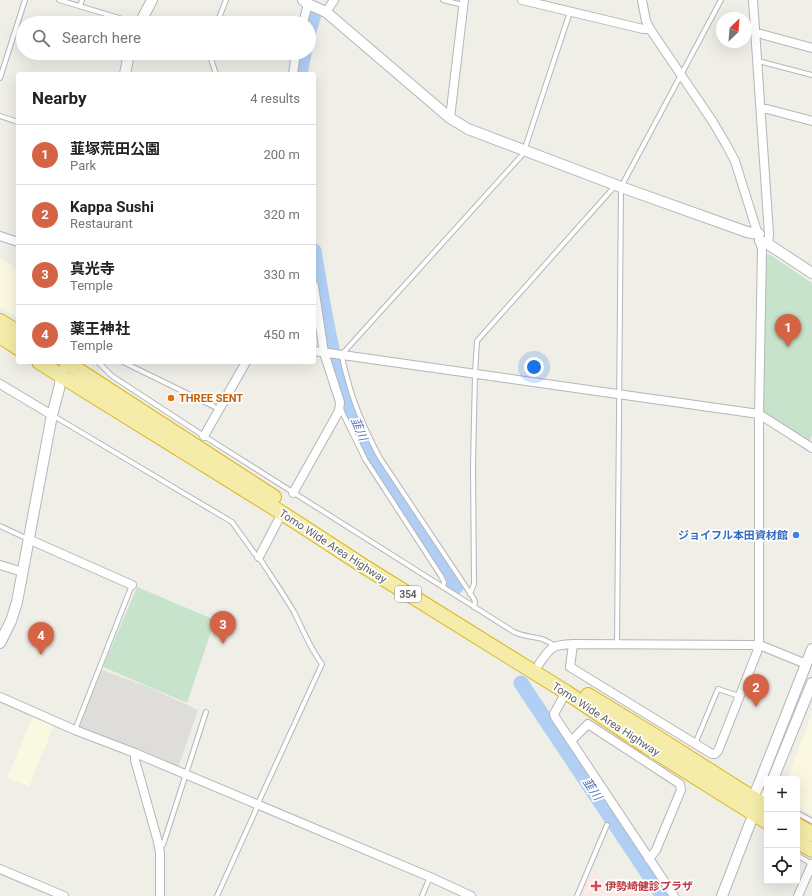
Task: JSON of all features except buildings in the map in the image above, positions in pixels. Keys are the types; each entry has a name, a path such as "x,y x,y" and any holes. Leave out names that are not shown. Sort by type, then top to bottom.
{"highway":[{"path":"0,321 16,331"},
{"path":"0,336 16,347"},
{"name":"Tomo Wide Area Highway","path":"42,364 566,692 646,746 761,803"},
{"name":"Tomo Wide Area Highway","path":"67,364 370,558 761,803"},
{"path":"800,827 812,834"},
{"path":"800,843 812,850"}],"street":[{"path":"144,16 152,0"},
{"path":"326,12 334,0"},
{"path":"522,0 643,29 650,29"},
{"path":"573,644 570,667 712,754 717,753 760,640 759,414 762,240 735,161 713,122 650,29 642,0"},
{"path":"753,0 768,234 762,240"},
{"path":"304,16 306,2 326,12 450,118 468,129 618,186 747,232 762,240 812,274"},
{"path":"450,118 463,3"},
{"path":"756,34 812,48"},
{"path":"125,72 128,60"},
{"path":"293,72 295,60"},
{"path":"761,109 767,109 812,121"},
{"path":"0,236 16,241"},
{"path":"293,493 339,411 340,402 326,353 316,298"},
{"path":"316,351 759,414 812,448"},
{"path":"0,643 11,621 18,602 28,539 64,364"},
{"path":"204,436 245,364"},
{"path":"0,384 52,415"},
{"path":"259,557 282,513"},
{"path":"28,539 132,585"},
{"path":"0,565 23,572"},
{"path":"539,664 554,646 561,644 758,646 806,664"},
{"path":"722,896 761,803 812,649"},
{"path":"774,776 812,683"},
{"path":"566,692 554,714 674,896"},
{"path":"0,697 75,730 185,774 430,877 471,896"},
{"path":"571,741 588,724 680,784 681,787 678,796 656,850 649,859"},
{"path":"135,754 135,760 159,847 160,896"},
{"path":"798,896 812,864"},
{"path":"0,869 64,896"}],"lane":[{"path":"20,16 25,0"},
{"path":"59,0 113,16"},
{"path":"80,6 82,0"},
{"path":"220,16 226,0"},
{"path":"444,0 463,3"},
{"path":"470,594 474,584 473,466 476,346 479,338 618,186 721,0"},
{"path":"474,607 475,602 470,594 380,458 356,406 340,355 521,157 570,12"},
{"path":"0,78 16,28"},
{"path":"211,60 215,72"},
{"path":"757,61 812,75"},
{"path":"0,116 16,121"},
{"path":"617,644 618,186"},
{"path":"100,364 112,376 204,436 474,607 520,635 546,640 554,646"},
{"path":"127,364 219,409"},
{"path":"339,411 342,411 369,466 441,576 444,582 443,587"},
{"path":"52,415 232,522 255,554 259,557 294,614 316,656 322,664 217,896"},
{"path":"0,526 28,539"},
{"path":"75,730 132,585"},
{"path":"695,744 718,689 722,689 739,696"},
{"path":"159,847 163,845 206,712"},
{"path":"800,815 812,821"},
{"path":"577,896 607,825"},
{"path":"800,857 812,864"},
{"path":"422,896 430,877"}],"shaded area":[{"path":"0,258 16,269 16,317 0,307"},
{"path":"102,670 148,687 198,710 178,768 79,726"},
{"path":"812,713 812,816 800,808 800,776 788,776"},
{"path":"33,716 54,725 29,787 7,778"},
{"name":"伊勢崎健診プラザ","path":"593,869 612,894 634,877 647,896 581,896"}],"green space":[{"path":"769,254 812,283 812,435 809,443 762,412 766,255"},
{"path":"137,587 215,620 187,703 103,667"}],"waterway":[{"name":"韮川","path":"314,16 315,11"},
{"name":"韮川","path":"300,72 303,60"},
{"name":"韮川","path":"316,262 337,370 361,438 374,462 456,587"},
{"name":"韮川","path":"521,683 663,896"}],"place":[{"name":"韮塚荒田公園","path":"788,347"},
{"name":"THREE SENT","path":"171,398"},
{"name":"ジョイフル本田資材館","path":"796,535"},
{"name":"真光寺","path":"223,644"},
{"name":"薬王神社","path":"41,655"},
{"name":"Kappa Sushi","path":"756,707"},
{"name":"伊勢崎健診プラザ","path":"596,886"}]}
